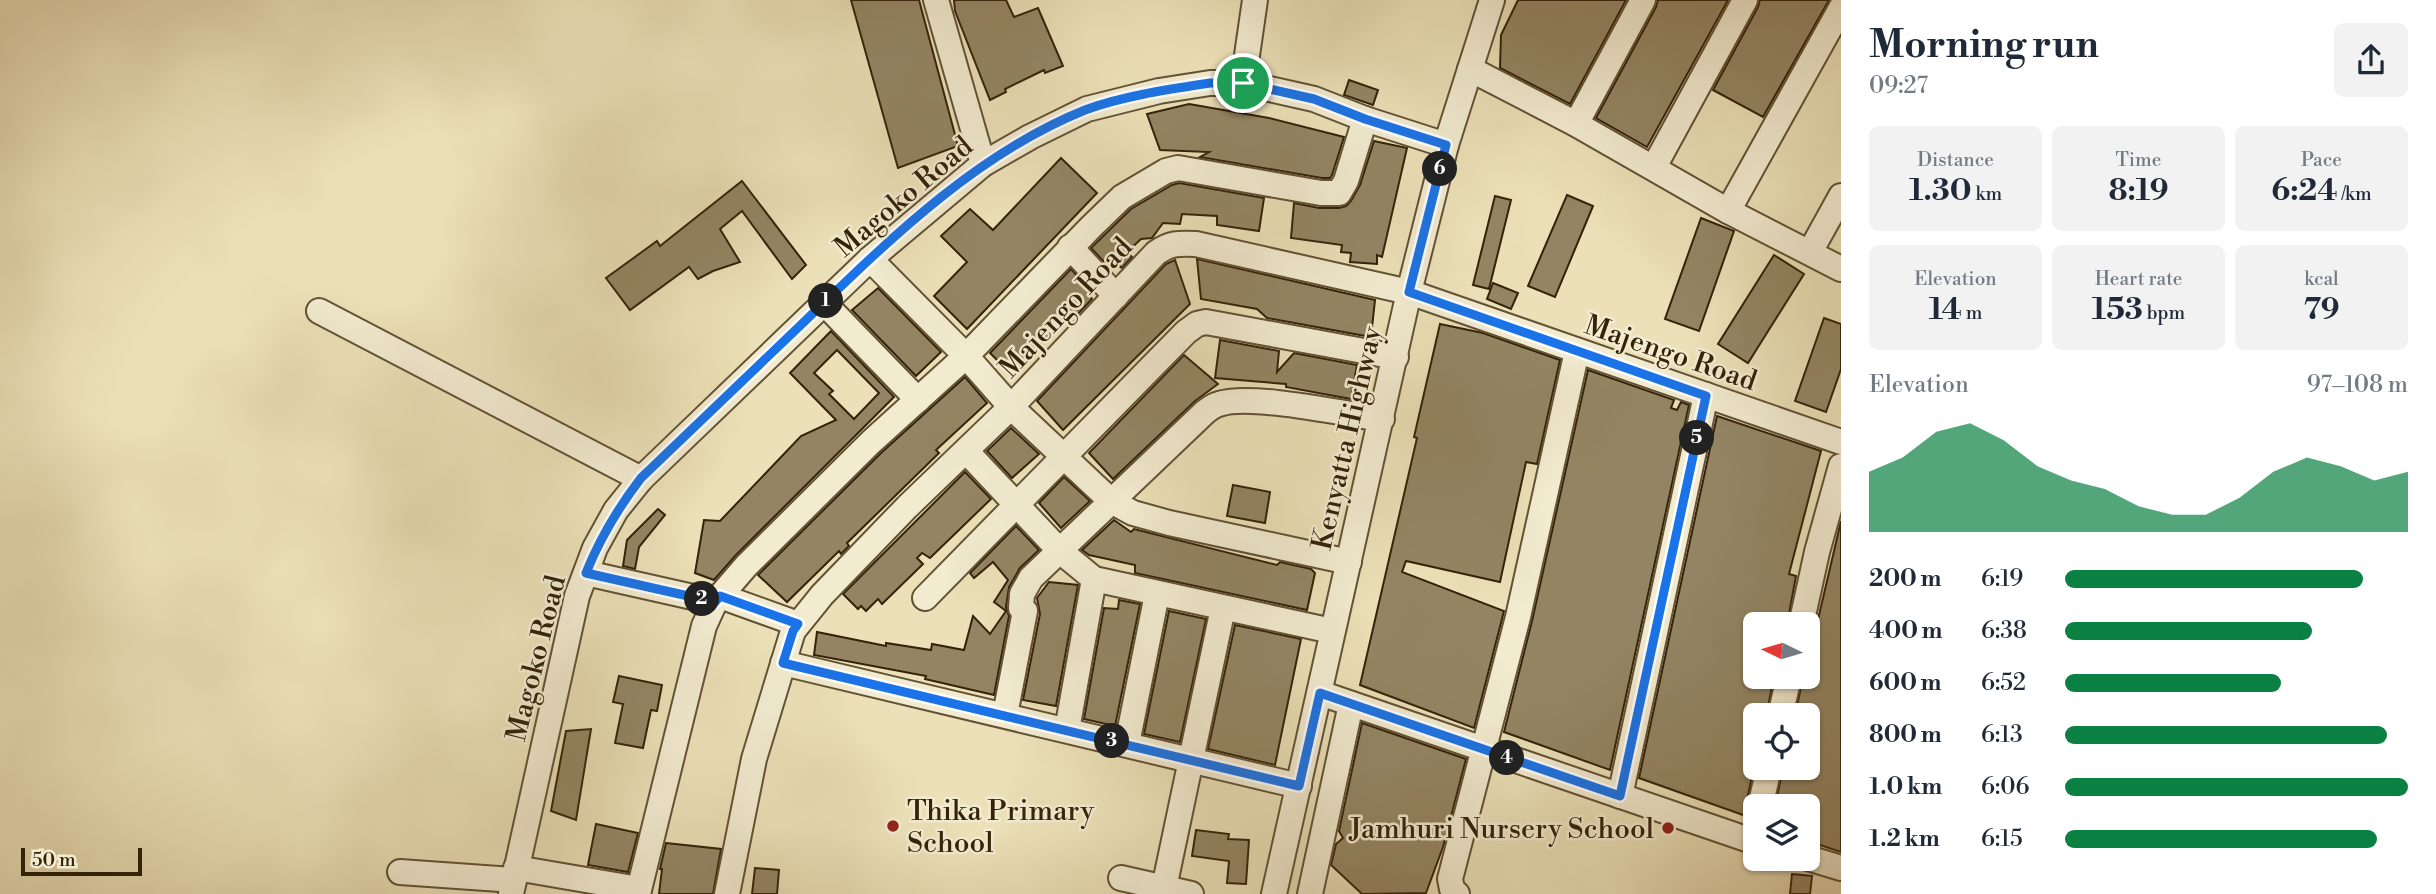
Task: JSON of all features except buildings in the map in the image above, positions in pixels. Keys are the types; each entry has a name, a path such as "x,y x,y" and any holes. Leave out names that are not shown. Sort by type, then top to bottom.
{"street":[{"path":"936,0 983,164"},
{"path":"1243,83 1255,0"},
{"name":"Kenyatta Highway","path":"1274,894 1409,292 1446,145 1492,0"},
{"path":"1576,124 1643,0"},
{"path":"1654,167 1745,0"},
{"path":"1728,211 1841,8"},
{"path":"1470,69 1576,124 1728,211 1841,269"},
{"name":"Magoko Road","path":"514,881 577,596 596,548 616,510 641,478 870,258 983,164 1030,137 1087,110 1158,91 1210,83 1243,83 1314,99 1365,119 1446,145"},
{"path":"400,872 638,892 701,638 718,599 782,530 966,356 1070,247 1122,197 1166,171 1178,169 1321,193 1339,193 1343,190 1365,119"},
{"path":"1811,252 1841,196"},
{"name":"Majengo Road","path":"727,894 754,759 793,631 822,595 967,452 1156,253 1168,244 1196,244 1409,292 1841,442"},
{"path":"1070,247 1116,296"},
{"path":"870,258 966,356 1011,407 1111,501 1133,513 1170,523 1349,562"},
{"path":"824,303 918,400"},
{"path":"319,311 641,478"},
{"path":"925,598 1186,332 1197,324 1206,323 1396,357"},
{"path":"1457,894 1452,889 1450,879 1518,617 1577,351"},
{"path":"1620,796 1706,396"},
{"path":"1005,715 1025,611 1021,608 1022,594 1031,578 1205,412 1218,404 1237,401 1271,403 1382,419"},
{"path":"967,452 1060,551 1094,579 1332,631"},
{"path":"1804,612 1841,466"},
{"path":"586,573 718,599 798,624"},
{"path":"1067,730 1094,579"},
{"path":"1128,744 1157,594"},
{"path":"1164,888 1223,608"},
{"path":"783,663 1299,786"},
{"path":"1320,693 1620,796 1743,834"},
{"path":"1310,894 1351,704"},
{"path":"1820,862 1841,869"},
{"path":"1121,878 1191,894"}],"place":[{"name":"Thika Primary School","path":"893,826"},
{"name":"Jamhuri Nursery School","path":"1668,828"}],"route":[{"path":"1210,83 1243,83 1314,99 1365,119 1446,145 1409,292 1706,396 1620,796 1320,693 1299,786 783,663 793,631 798,624 720,596 715,602 586,573 616,510 641,478 870,258 983,164 1030,137 1087,110 1158,91 1210,83"}]}
